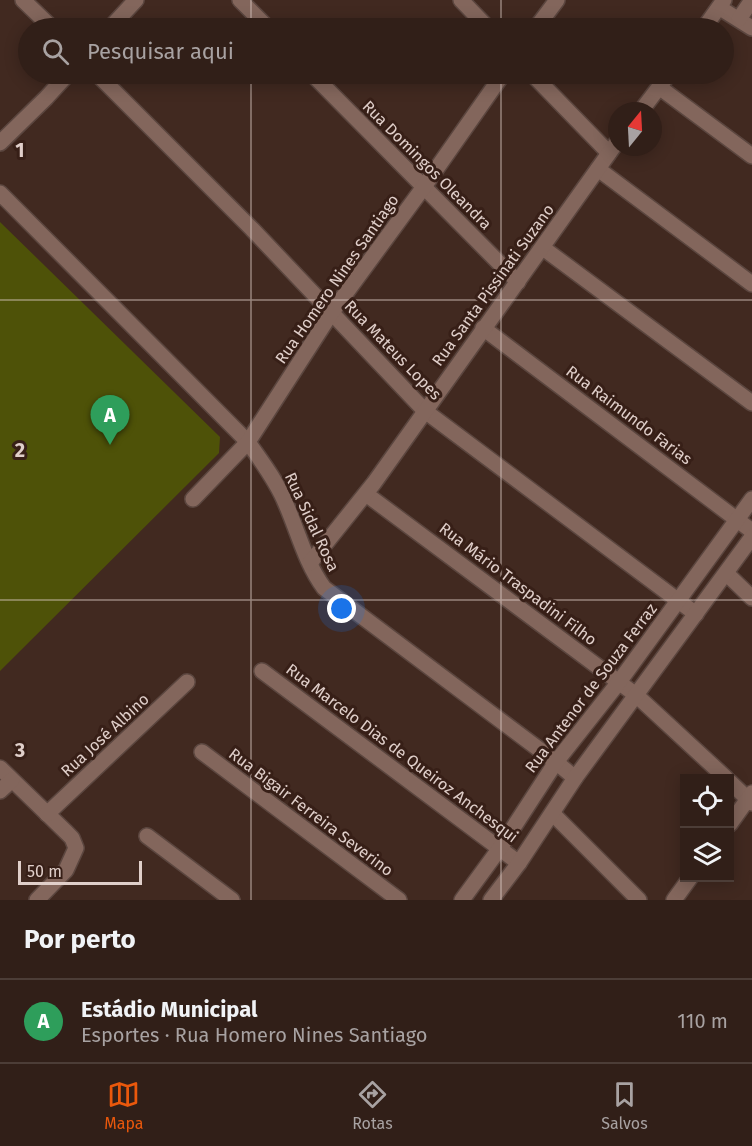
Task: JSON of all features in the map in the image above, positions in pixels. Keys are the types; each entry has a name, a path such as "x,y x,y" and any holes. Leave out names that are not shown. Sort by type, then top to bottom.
{"street":[{"path":"23,0 41,18"},
{"path":"119,18 136,0"},
{"path":"240,0 258,18"},
{"path":"461,0 478,18"},
{"path":"544,18 557,0"},
{"path":"739,19 752,0"},
{"path":"712,18 722,4 752,28"},
{"path":"0,142 59,84"},
{"name":"Rua Mateus Lopes","path":"107,84 252,229 425,411 696,615"},
{"name":"Rua Domingos Oleandra","path":"322,84 518,282"},
{"name":"Rua Homero Nines Santiago","path":"193,499 248,442 332,312 496,84"},
{"path":"543,84 608,142"},
{"path":"647,102 661,84"},
{"path":"659,87 752,156"},
{"name":"Rua Santa Pissinati Suzano","path":"310,563 366,494 608,154"},
{"path":"598,169 752,284"},
{"name":"Rua Sidal Rosa","path":"0,193 248,442 285,501 310,563 324,588 575,778"},
{"path":"543,248 752,404"},
{"name":"Rua Raimundo Farias","path":"483,328 752,531"},
{"name":"Rua Mário Traspadini Filho","path":"366,494 636,695 722,774"},
{"name":"Rua Antenor de Souza Ferraz","path":"462,900 500,848 556,762 619,682 752,500"},
{"path":"491,900 553,814 575,778 752,537"},
{"path":"727,574 752,598"},
{"name":"Rua Marcelo Dias de Queiroz Anchesqui","path":"262,671 519,863"},
{"name":"Rua José Albino","path":"47,814 187,682"},
{"name":"Rua Bigair Ferreira Severino","path":"202,752 399,900"},
{"path":"0,768 72,838 76,848 66,870 37,900"},
{"path":"0,791 12,780"},
{"name":"Rua Mário Traspadini Filho","path":"734,785 751,798"},
{"path":"734,818 751,798"},
{"path":"553,814 639,900"},
{"path":"147,836 232,900"},
{"path":"674,900 687,882"}],"shaded area":[{"path":"0,222 220,437 219,453 0,671"}],"place":[{"name":"Estádio Municipal","path":"110,445"}]}
